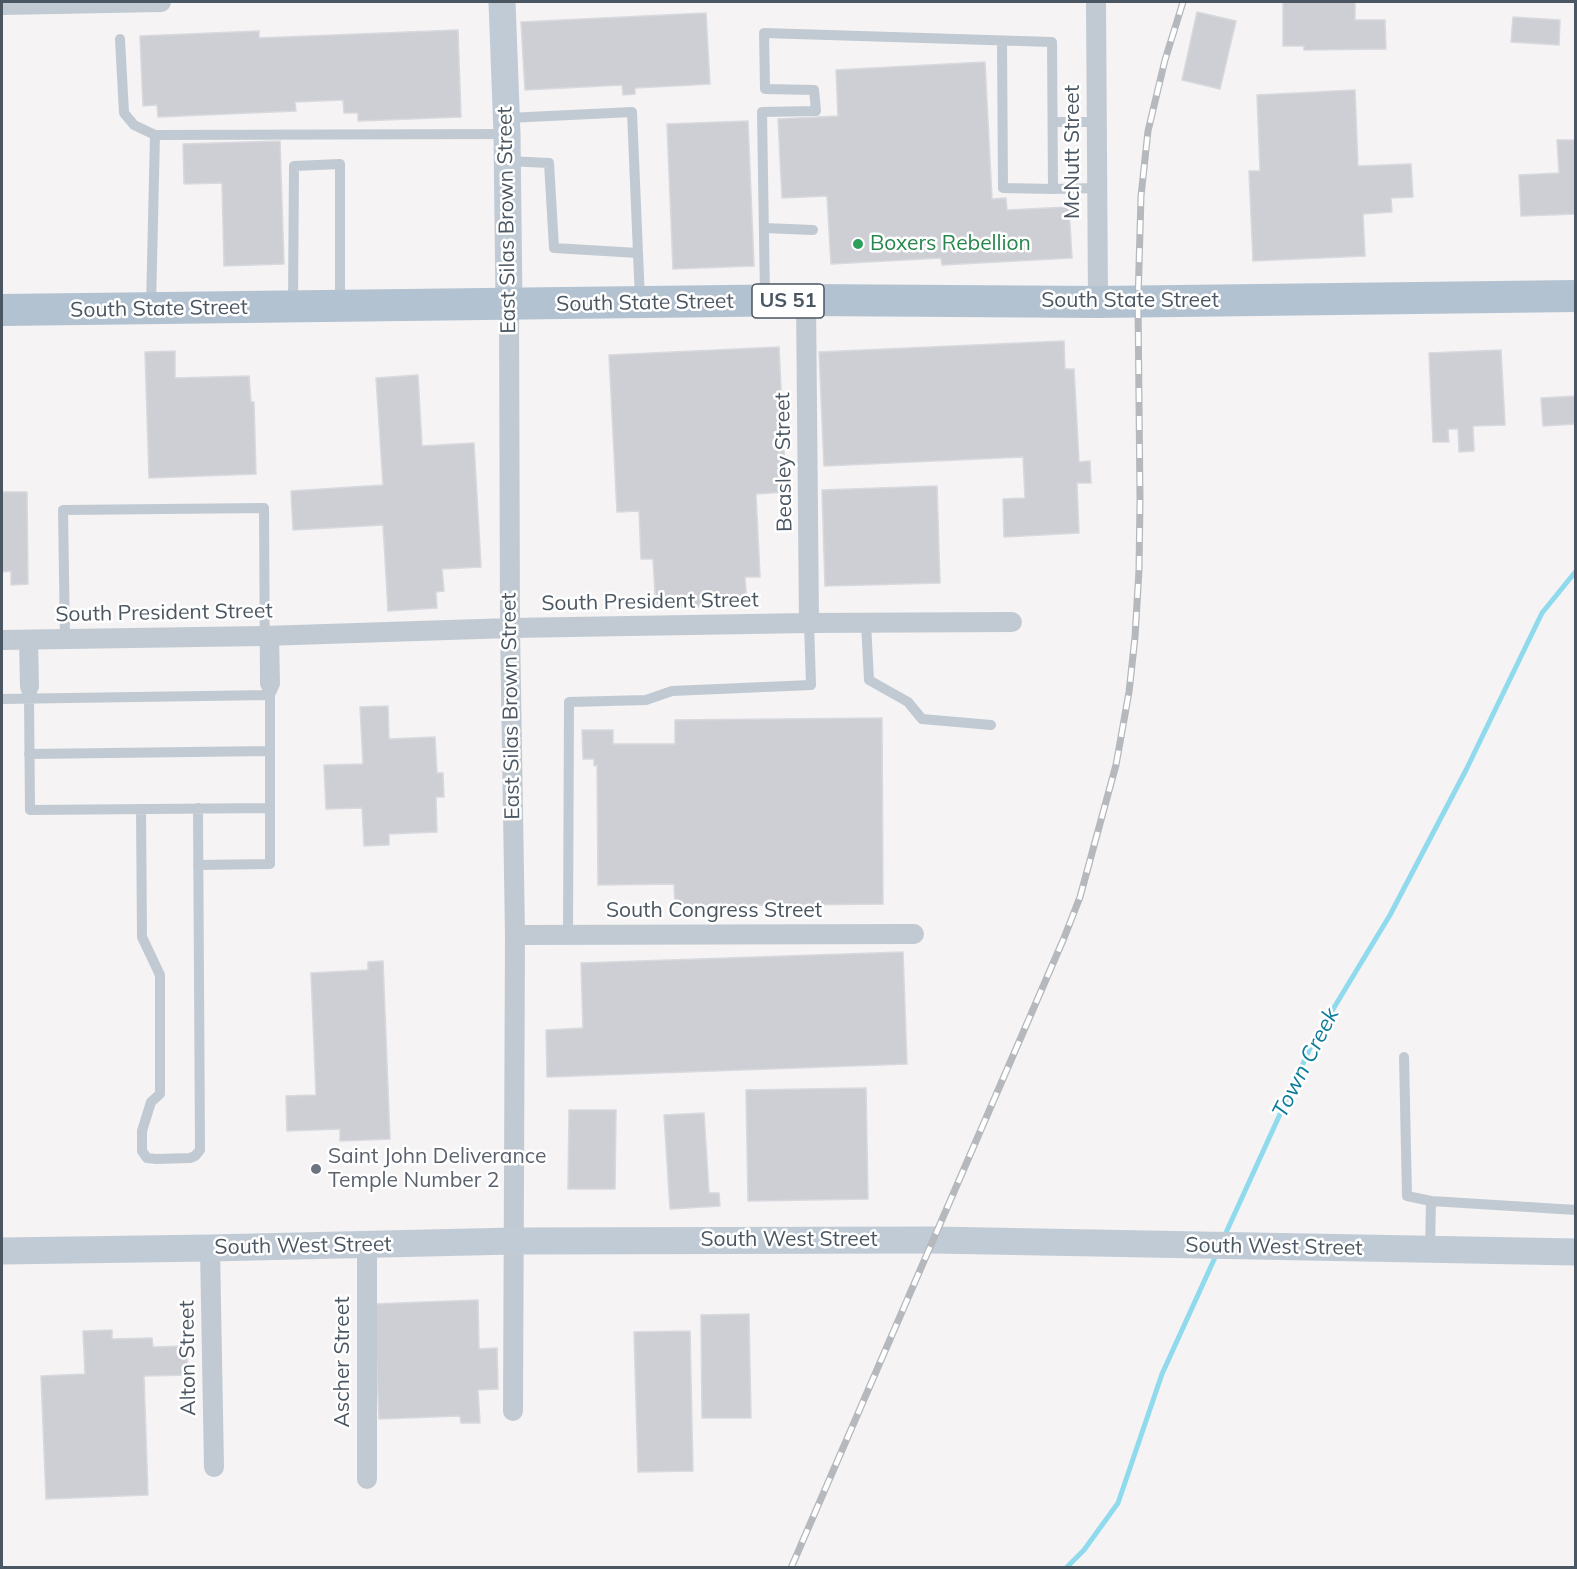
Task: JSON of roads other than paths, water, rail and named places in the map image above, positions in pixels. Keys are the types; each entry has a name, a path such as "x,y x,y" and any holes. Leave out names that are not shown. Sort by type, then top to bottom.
{"main road":[{"name":"South State Street","path":"2,310 806,300 1098,302 1575,296"}],"street":[{"path":"2,5 161,2"},
{"name":"East Silas Brown Street","path":"502,2 507,161 510,628 515,935 513,1411"},
{"name":"McNutt Street","path":"1096,2 1098,302"},
{"name":"Beasley Street","path":"806,300 809,623"},
{"name":"South President Street","path":"2,640 269,636 510,628 1012,622"},
{"name":"South Congress Street","path":"515,935 914,934"},
{"name":"South West Street","path":"2,1251 514,1241 934,1240 1575,1252"},
{"name":"Ascher Street","path":"367,1245 368,1479"},
{"name":"Alton Street","path":"210,1248 214,1467"}],"lane":[{"path":"765,301 762,112 816,111 814,90 765,89 764,33 1052,42 1053,189"},
{"path":"120,39 124,113 134,125 155,135 506,126 632,112 640,303"},
{"path":"1002,41 1003,188 1097,188"},
{"path":"1053,122 1097,122"},
{"path":"151,309 155,135"},
{"path":"507,161 549,162 554,249 638,253"},
{"path":"293,307 294,166 340,164 340,307"},
{"path":"764,228 813,230"},
{"path":"65,639 63,510 264,508 269,636 265,684 270,695 270,864 198,865"},
{"path":"568,935 569,702 646,700 672,691 811,685 809,623"},
{"path":"866,623 869,680 908,702 922,719 991,725"},
{"path":"28,640 25,687 29,698 30,810 270,808"},
{"path":"2,699 270,695"},
{"path":"29,754 270,751"},
{"path":"141,809 142,937 160,975 160,1094 151,1101 142,1131 142,1151 147,1158 190,1158 200,1150 198,808"},
{"path":"1404,1057 1407,1196 1431,1201 1575,1210"},
{"path":"1430,1250 1431,1201"}],"waterway":[{"name":"Town Creek","path":"1224,1237 1312,1044 1390,915 1466,770 1542,613 1576,571"},
{"name":"Town Creek","path":"1066,1568 1084,1550 1118,1503 1162,1374 1217,1253"}],"railway":[{"path":"791,1568 1064,938 1080,897 1116,765 1129,692 1139,570 1138,301 1141,196 1148,131 1165,60 1183,2"}],"place":[{"name":"Boxers Rebellion","path":"858,244"},
{"name":"Saint John Deliverance Temple Number 2","path":"316,1169"}]}
